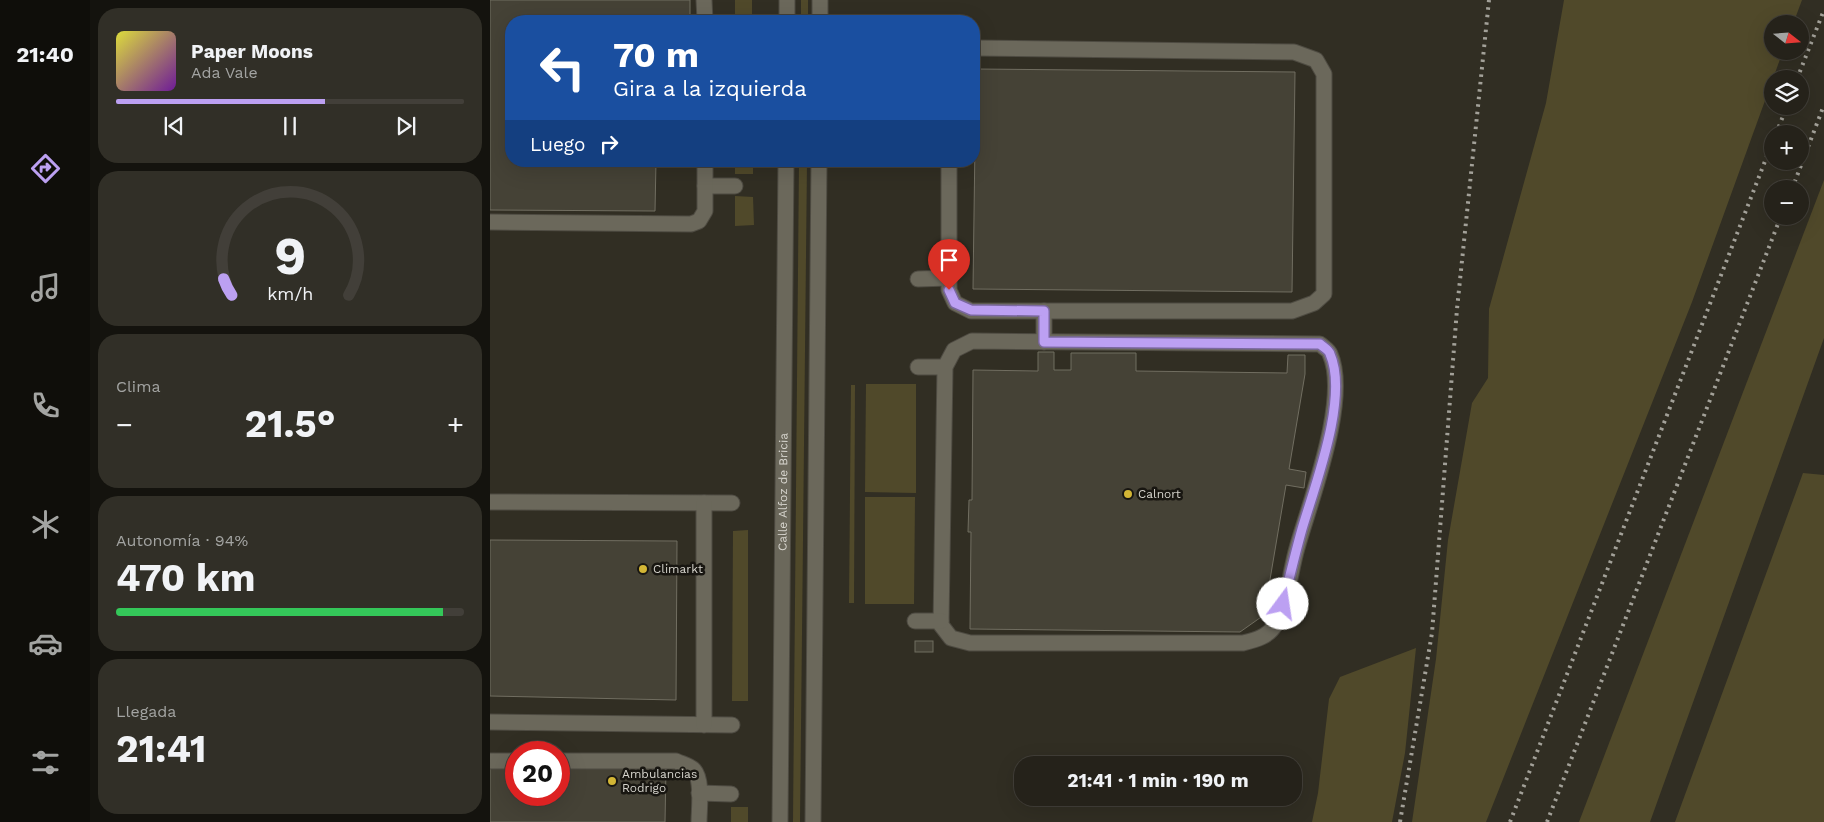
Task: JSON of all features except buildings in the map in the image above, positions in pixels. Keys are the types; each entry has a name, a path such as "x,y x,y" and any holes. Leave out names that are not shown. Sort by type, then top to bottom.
{"street":[{"path":"704,0 705,15"},
{"path":"787,15 788,0"},
{"path":"820,0 820,15"},
{"path":"949,167 949,290 955,303 971,310 1292,311 1314,303 1324,294 1324,74 1316,60 1294,52 980,48"},
{"path":"490,222 691,224 699,220 705,212 705,167"},
{"name":"Calle Alfoz de Bricia","path":"780,822 786,167"},
{"path":"813,822 819,167"},
{"path":"705,186 735,186"},
{"path":"918,278 948,278"},
{"path":"1044,311 1044,342"},
{"path":"972,341 1320,344 1330,353 1336,378 1334,408 1328,439 1296,549 1283,604 1274,626 1262,638 1243,643 970,643 951,638 941,625 945,367 954,350 972,341"},
{"path":"918,367 945,367"},
{"path":"490,502 732,503"},
{"path":"704,503 704,725"},
{"path":"914,621 942,621"},
{"path":"490,722 732,725"},
{"path":"490,761 505,761"},
{"path":"570,761 676,761 689,766 696,772 699,783 699,822"},
{"path":"699,793 731,794"}],"shaded area":[{"path":"735,0 752,0 752,15 735,15"},
{"path":"801,0 808,0 808,15 801,15"},
{"path":"1564,0 1802,0 1796,15 1764,15 1764,60 1780,60 1776,70 1764,70 1764,103 1692,302 1486,822 1412,822 1436,659 1448,540 1472,403 1488,378 1489,309 1546,103"},
{"path":"735,167 753,167 753,174 735,174"},
{"path":"799,167 807,167 800,822 793,822"},
{"path":"1824,180 1824,338 1650,822 1579,822 1807,225 1809,225 1809,219"},
{"path":"735,196 753,197 754,225 735,226"},
{"path":"866,384 916,384 916,493 865,492"},
{"path":"851,385 855,385 854,603 849,603"},
{"path":"1803,473 1824,475 1824,822 1675,822"},
{"path":"865,497 915,497 914,604 865,604"},
{"path":"748,530 748,701 732,701 733,531"},
{"path":"1416,648 1405,753 1392,822 1312,822 1318,793 1329,699 1340,677"},
{"path":"731,807 748,807 748,822 731,822"}],"railway":[{"path":"1400,822 1432,633 1457,309 1489,0"},
{"path":"1801,70 1824,10"},
{"path":"1795,180 1824,105"},
{"path":"1780,125 1783,115"},
{"path":"1510,822 1764,164"},
{"path":"1547,822 1778,225"}],"place":[{"name":"Calnort","path":"1128,494"},
{"name":"Climarkt","path":"643,569"},
{"name":"Ambulancias Rodrigo","path":"612,781"}],"route":[{"path":"949,290 955,303 971,310 1044,311 1044,342 1320,344 1330,353 1336,378 1334,408 1328,439 1296,549 1283,604"}]}
